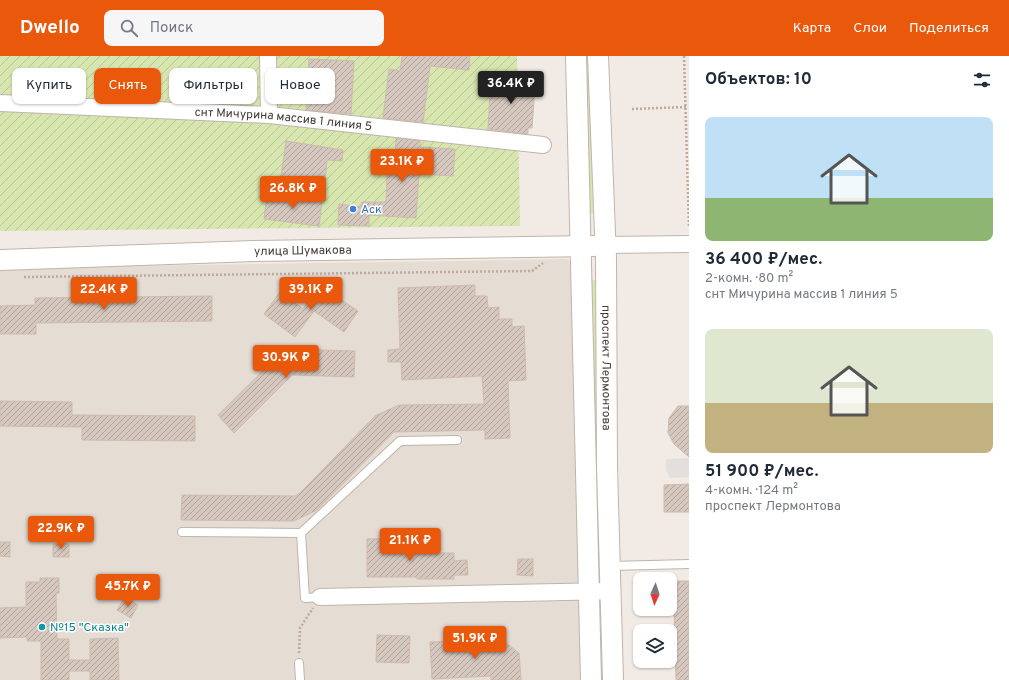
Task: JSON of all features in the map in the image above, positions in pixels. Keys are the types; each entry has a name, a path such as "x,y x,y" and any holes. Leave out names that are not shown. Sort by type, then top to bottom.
{"street":[{"path":"268,56 269,115"},
{"name":"проспект Лермонтова","path":"576,56 591,680"},
{"name":"проспект Лермонтова","path":"598,56 606,246 607,474 613,680"},
{"name":"снт Мичурина массив 1 линия 5","path":"0,103 269,115 543,145"},
{"path":"606,246 689,244"},
{"name":"улица Шумакова","path":"0,260 254,251 606,246"},
{"path":"320,597 589,590 611,591"}],"lane":[{"path":"182,532 301,533 400,441 457,440"},
{"path":"301,533 305,598 320,597"},
{"path":"610,566 689,564"},
{"path":"299,663 300,680"}],"path":[{"path":"684,56 688,228"},
{"path":"632,109 686,107"},
{"path":"22,277 532,271 547,260"},
{"path":"299,663 300,628 320,597"}],"shaded area":[{"path":"567,259 575,267 584,680 0,680 0,268"},
{"path":"689,458 689,477 670,478 666,470 666,459"}],"green space":[{"path":"0,56 517,56 520,226 0,231"},
{"path":"584,56 590,56 593,213 588,213"},
{"path":"595,280 602,571 598,571 589,281"},
{"path":"598,614 604,614 606,680 600,680"}],"building":[{"path":"402,56 470,56 469,70 430,66 423,122 383,118 389,69 400,71"},
{"path":"309,59 354,61 351,114 306,110 306,104 335,104 335,68 308,68"},
{"path":"491,77 532,79 531,86 535,86 532,128 528,128 528,134 488,129"},
{"path":"396,138 420,141 420,147 455,149 453,176 419,174 416,218 369,215 369,226 338,225 339,204 361,207 362,202 386,202 387,174 394,175"},
{"path":"286,141 343,150 342,161 327,160 325,182 281,176"},
{"path":"267,195 322,202 319,226 264,219"},
{"path":"319,285 358,311 344,332 314,311 295,337 264,314 280,292 303,309"},
{"path":"475,285 475,296 487,296 488,308 499,307 499,319 512,319 512,327 524,326 526,380 508,381 510,438 485,439 485,430 394,432 317,510 294,521 181,520 182,495 295,496 300,493 375,416 399,405 484,404 482,376 402,380 401,362 388,362 388,350 400,349 398,288"},
{"path":"212,296 212,321 36,323 36,334 0,334 0,306 35,305 35,298"},
{"path":"285,349 355,351 354,377 292,375 234,433 218,415"},
{"path":"0,401 72,402 72,415 195,416 195,441 82,440 82,427 0,426"},
{"path":"678,406 689,406 689,457 674,444 668,433 669,418"},
{"path":"689,484 689,512 664,512 664,485"},
{"path":"404,538 404,553 454,553 454,561 467,560 468,575 454,575 454,579 367,577 367,539"},
{"path":"0,542 10,542 10,557 0,556"},
{"path":"53,544 69,544 69,557 53,557"},
{"path":"518,559 533,559 533,576 517,575"},
{"name":"№15 \"Сказка\"","path":"40,578 59,578 59,593 56,593 57,639 69,639 69,660 90,660 90,639 118,638 119,680 90,680 90,671 69,671 69,680 41,680 41,641 27,641 27,637 0,638 0,608 26,607 26,582 40,582"},
{"path":"677,581 689,581 689,680 676,680 677,624 674,624 674,616 677,616"},
{"path":"125,597 138,605 131,618 117,610"},
{"path":"377,635 410,636 409,663 376,662"},
{"path":"483,640 483,643 505,642 519,653 521,680 491,680 491,676 432,679 430,642"}],"place":[{"name":"Аск","path":"353,209"},
{"name":"№15 \"Сказка\"","path":"42,627"}]}
